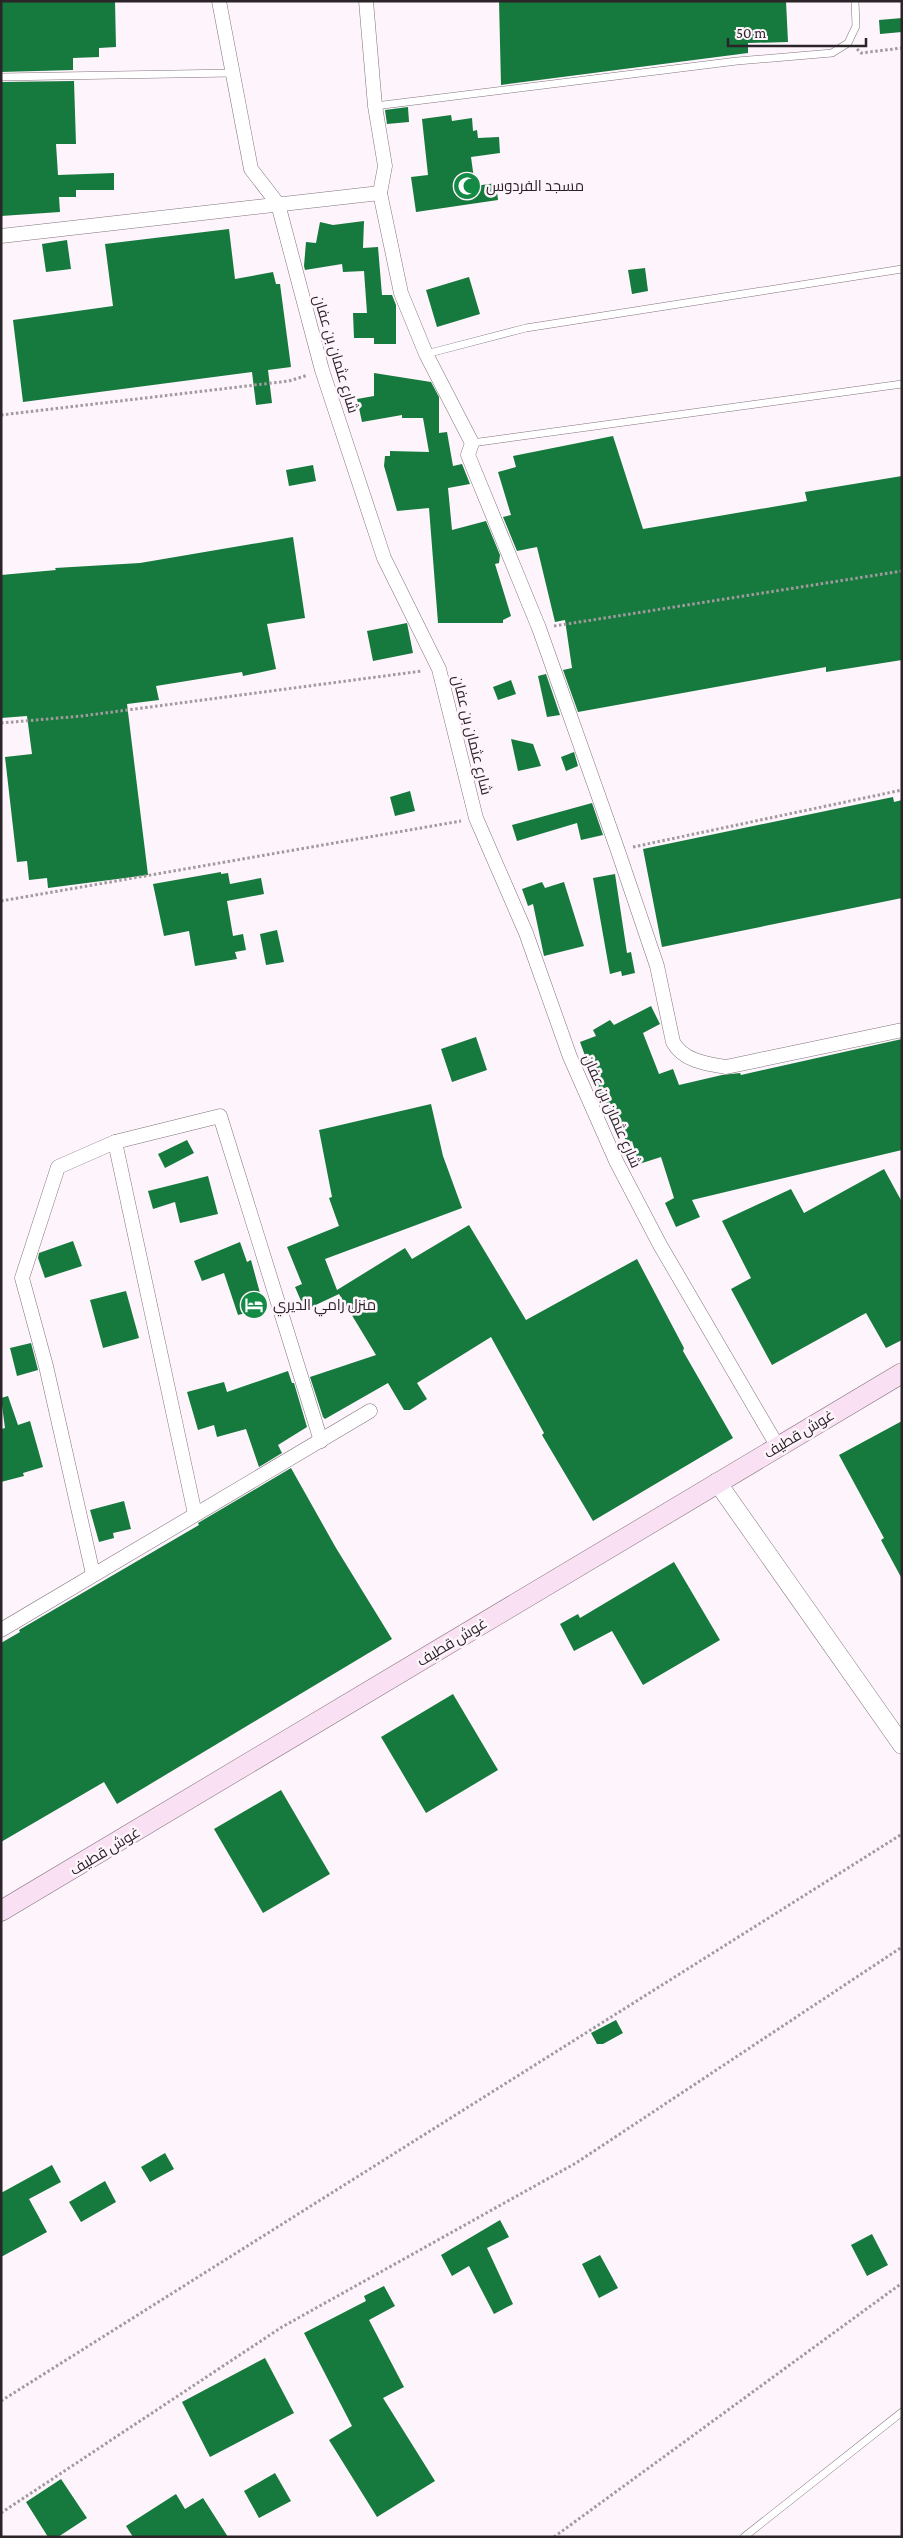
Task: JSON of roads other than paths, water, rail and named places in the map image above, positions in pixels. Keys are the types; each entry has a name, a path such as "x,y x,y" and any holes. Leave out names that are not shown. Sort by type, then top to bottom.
{"main road":[{"name":"غوش قطيف","path":"1,1911 902,1372"}],"street":[{"name":"شارع عثمان بن عفان","path":"219,1 251,170 278,204 322,370 384,558 439,669 476,818 526,933 570,1057 616,1161 660,1245 778,1447"},
{"path":"366,1 375,106 385,166 380,193 401,293 426,354 472,443 468,455 539,628 657,966 677,1050 700,1063 726,1067 902,1030"},
{"path":"1,236 380,193"},
{"path":"93,1574 46,1366 22,1278 58,1167 115,1142 220,1116 322,1441"},
{"path":"115,1142 195,1514"},
{"path":"1,1630 370,1411"},
{"path":"717,1482 902,1745"}],"lane":[{"path":"375,106 737,61 832,53 848,43 856,26 855,1"},
{"path":"1,78 232,72"},
{"path":"426,354 526,328 902,269"},
{"path":"472,443 902,384"},
{"path":"748,2536 902,2412"}],"place":[{"name":"مسجد الفردوس","path":"467,186"},
{"name":"منزل رامي الديري","path":"254,1305"}]}
